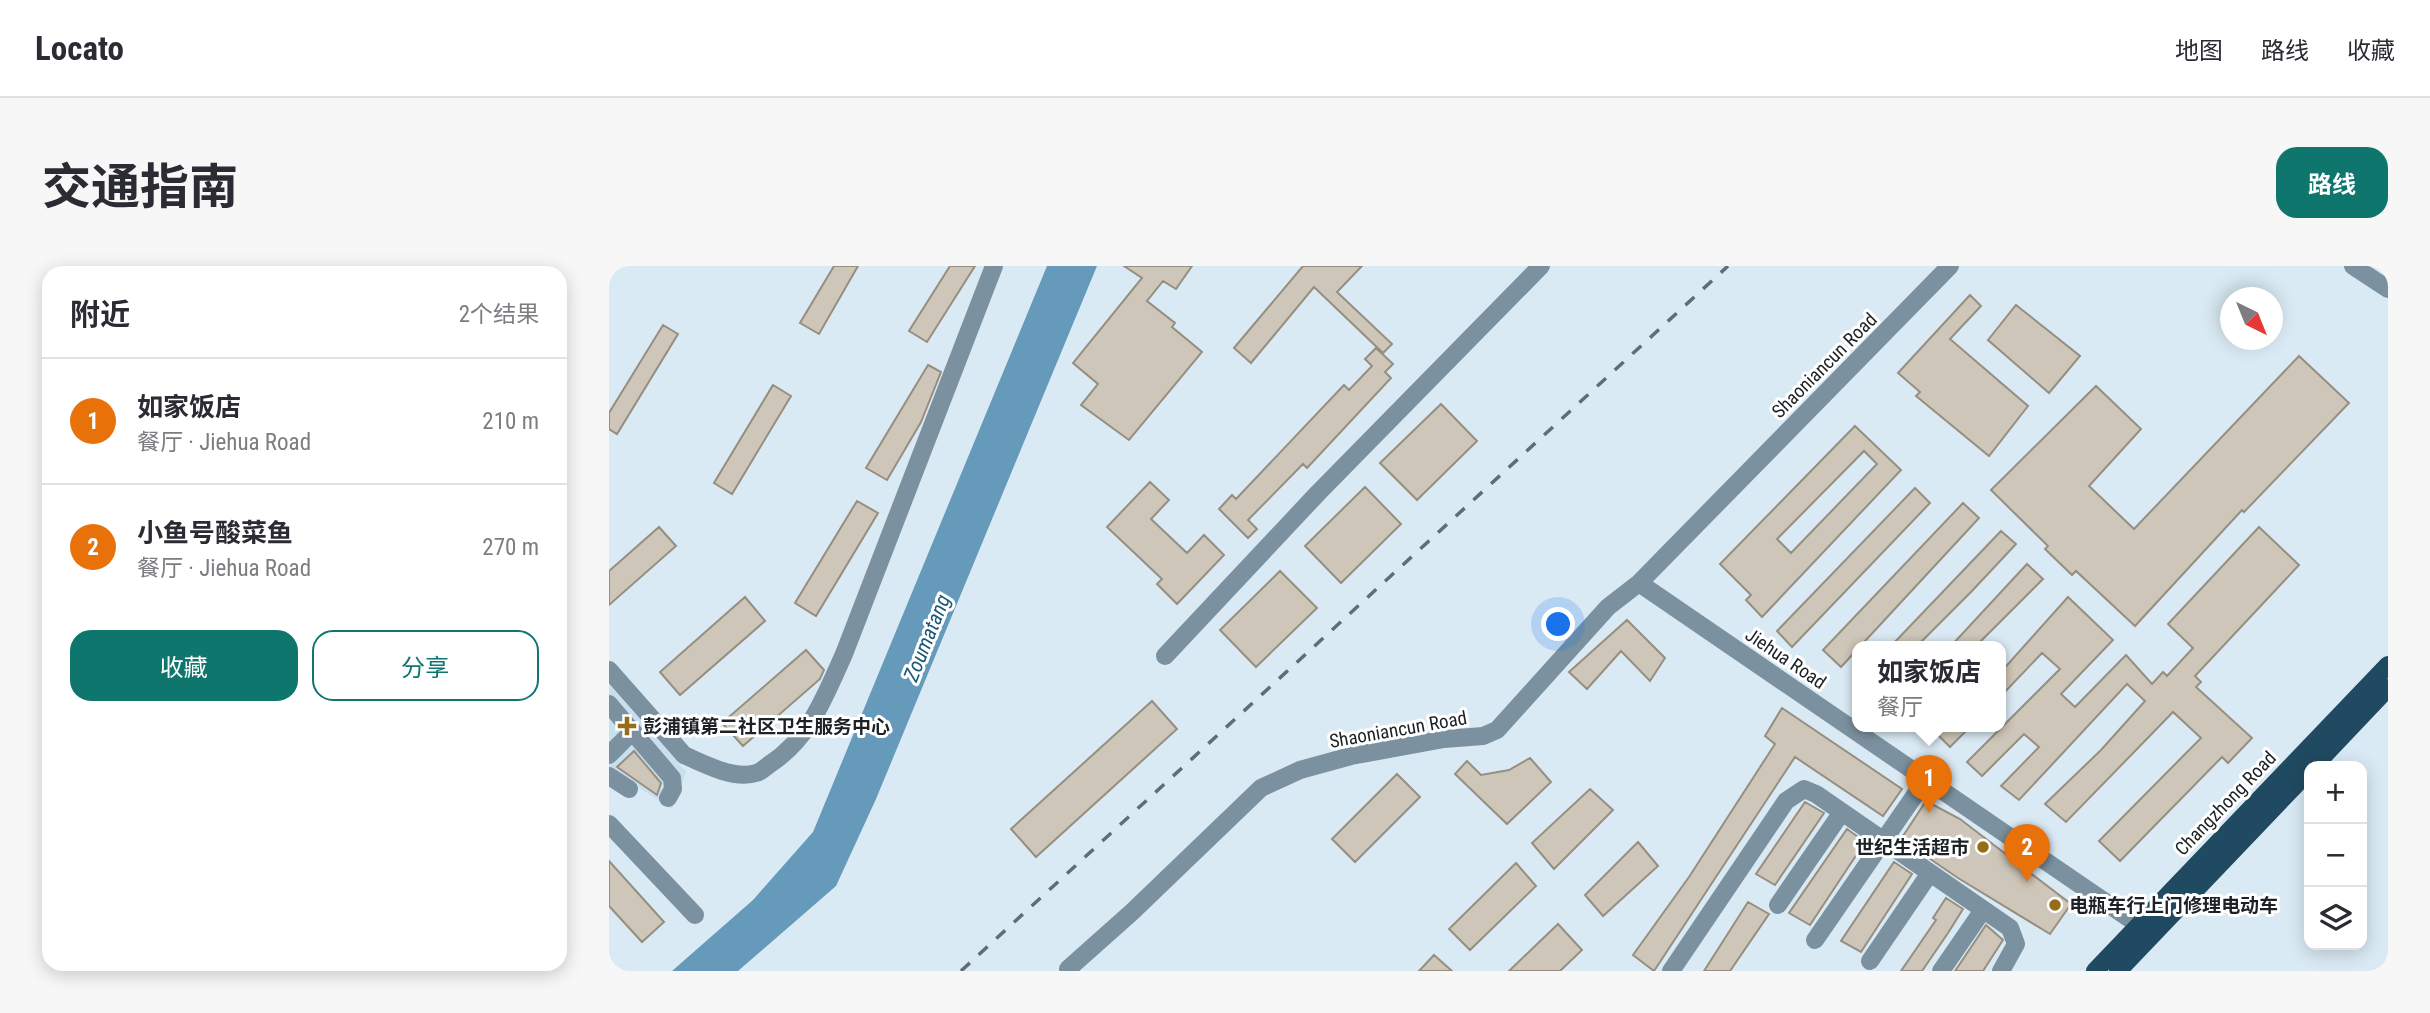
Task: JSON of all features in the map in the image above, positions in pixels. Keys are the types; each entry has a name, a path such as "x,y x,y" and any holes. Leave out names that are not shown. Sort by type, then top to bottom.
{"main road":[{"name":"Changzhong Road","path":"2118,971 2145,929 2388,664"},
{"path":"2319,761 2388,688"},
{"name":"Changzhong Road","path":"2095,971 2145,929 2304,776"}],"street":[{"path":"609,670 684,755 701,763 734,773 756,774 784,755 802,737 820,708 844,654 994,266"},
{"path":"1165,656 1318,493 1541,266"},
{"name":"Shaoniancun Road","path":"1069,970 1261,788 1300,770 1351,756 1444,739 1490,734 1503,724 1608,607 1639,583 1950,266"},
{"path":"2353,266 2388,289"},
{"name":"Jiehua Road","path":"1639,583 1852,728"},
{"path":"609,704 672,778 673,789 668,798"},
{"path":"609,755 633,731"},
{"name":"Jiehua Road","path":"1857,732 2145,929"},
{"path":"609,776 629,789"},
{"path":"1815,940 1926,779"},
{"path":"1671,971 1788,798 1800,790 1808,790 1842,812 2010,928 2017,939 2013,953 2001,971"},
{"path":"1778,905 1842,812"},
{"path":"609,824 695,915"},
{"path":"1870,961 1930,873"},
{"path":"1941,971 1983,909"}],"shaded area":[{"name":"彭浦镇第二社区卫生服务中心","path":"609,684 686,772 672,809 609,768"}],"water":[{"name":"Zoumatang","path":"1047,266 1097,266 876,799 836,886 738,971 672,971 753,900 813,832"}],"building":[{"path":"834,266 858,266 819,334 800,323"},
{"path":"950,266 975,266 927,342 909,331"},
{"path":"1124,266 1192,266 1176,289 1163,281 1147,301 1175,323 1172,327 1202,352 1129,440 1081,405 1098,384 1073,363 1142,278"},
{"path":"1303,266 1362,266 1337,292 1392,344 1383,353 1314,287 1251,363 1234,348"},
{"path":"1970,295 1981,306 1950,339 2028,406 1989,456 1916,396 1920,392 1898,373"},
{"path":"2016,305 2080,356 2049,393 1988,340"},
{"path":"663,325 678,334 617,434 609,429 609,413"},
{"path":"1376,348 1393,364 1385,372 1391,378 1307,468 1303,464 1248,520 1257,529 1248,538 1219,509 1232,495 1236,499 1344,385 1349,390 1372,366 1365,359"},
{"path":"2299,356 2349,403 2244,512 2242,510 2135,626 2076,571 2072,575 2045,549 2048,546 1991,490 2096,386 2141,429 2089,486 2134,529"},
{"path":"928,365 941,372 921,422 887,480 866,468"},
{"path":"773,385 791,396 732,494 714,483"},
{"path":"1441,404 1477,441 1417,500 1380,463"},
{"path":"1855,426 1901,470 1762,617 1746,600 1751,595 1720,564","holes":["1864,451 1877,464 1791,553 1777,539"]},
{"path":"1150,482 1169,500 1151,519 1187,553 1204,535 1224,555 1177,604 1157,584 1162,579 1107,527"},
{"path":"1365,487 1401,524 1341,583 1305,546"},
{"path":"1915,488 1930,503 1792,647 1777,631"},
{"path":"857,501 878,513 816,616 795,603"},
{"path":"1963,503 1979,518 1865,641 1852,641 1852,655 1841,667 1823,650"},
{"path":"659,527 676,546 609,605 609,571"},
{"path":"2259,527 2299,565 2195,676 2201,682 2196,687 2252,738 2228,763 2222,757 2120,861 2099,841 2201,738 2173,712 2066,822 2045,804 2101,750 2145,701 2127,684 2019,800 2001,786 2039,747 2024,734 1982,776 1967,762 1997,732 2006,732 2006,723 2060,669 2042,653 2006,691 2006,666 2068,597 2113,640 2061,694 2075,707 2126,655 2152,684 2163,672 2167,676 2193,648 2168,624"},
{"path":"2001,531 2016,544 1922,641 1896,641"},
{"path":"2027,564 2043,579 1981,641 1956,641"},
{"path":"1280,571 1317,608 1256,667 1220,630"},
{"path":"745,597 765,621 680,695 660,672"},
{"path":"1627,620 1665,658 1650,681 1621,651 1587,689 1569,672"},
{"path":"806,650 824,670 820,679 743,746 722,723"},
{"path":"1152,701 1177,729 1036,857 1011,829"},
{"path":"1782,708 1902,789 1883,816 1795,757 1654,971 1633,955 1689,877 1775,744 1765,736"},
{"path":"1941,732 1965,732 1950,747 1938,735"},
{"path":"634,751 661,783 657,795 617,767"},
{"path":"1530,758 1551,782 1507,824 1455,774 1467,761 1481,775 1509,770"},
{"path":"1397,774 1420,797 1355,862 1332,839"},
{"path":"1590,789 1613,810 1554,869 1532,843"},
{"path":"1926,801 1960,819 2071,904 2050,934 1958,878 1901,839"},
{"path":"1805,802 1824,813 1775,885 1756,874"},
{"path":"1847,829 1865,842 1810,925 1789,913"},
{"path":"1638,842 1658,866 1603,916 1585,895"},
{"path":"609,861 664,922 642,942 609,906"},
{"path":"1894,862 1912,874 1861,952 1841,941"},
{"path":"1516,863 1536,886 1470,950 1449,929"},
{"path":"1946,898 1963,909 1922,971 1901,971 1936,920 1933,918"},
{"path":"1748,902 1769,914 1730,971 1704,971"},
{"path":"1558,924 1582,950 1560,971 1509,971"},
{"path":"1986,925 2003,940 1983,971 1955,971"},
{"path":"1434,955 1452,971 1419,971"}],"railway":[{"path":"961,971 1728,266"}],"place":[{"name":"彭浦镇第二社区卫生服务中心","path":"627,726"},
{"name":"如家饭店","path":"1929,813"},
{"name":"世纪生活超市","path":"1983,847"},
{"name":"小鱼号酸菜鱼","path":"2027,882"},
{"name":"电瓶车行上门修理电动车","path":"2055,905"}]}
